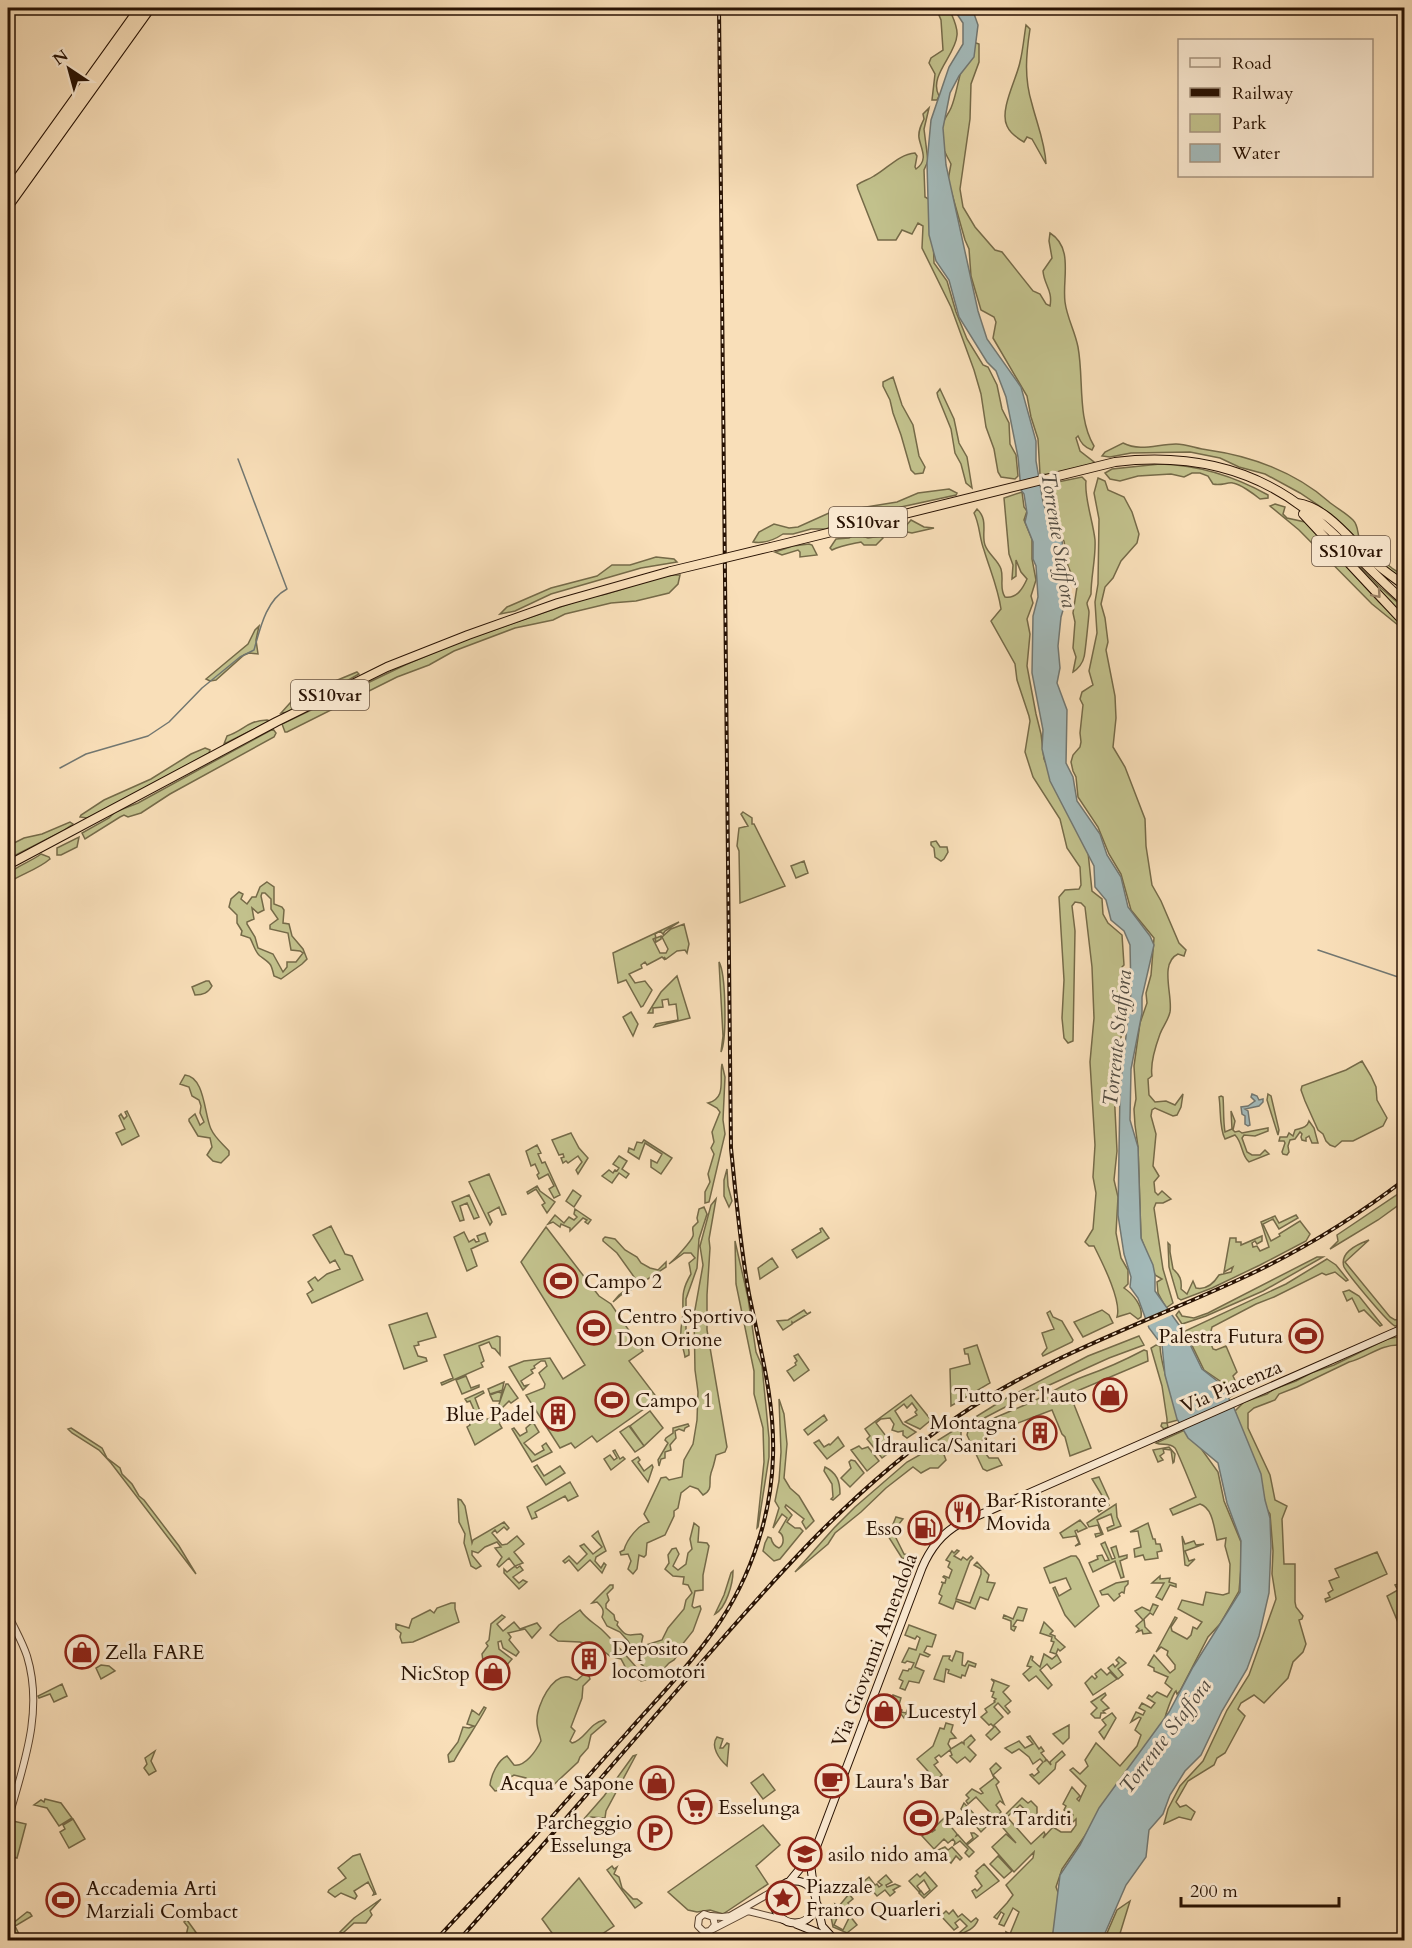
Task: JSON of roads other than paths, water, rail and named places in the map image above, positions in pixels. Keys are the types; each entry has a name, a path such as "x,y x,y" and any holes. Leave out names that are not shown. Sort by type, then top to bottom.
{"highway":[{"path":"8,192 140,8"},
{"path":"8,206 150,8"},
{"name":"SS10var","path":"8,864 276,722 387,667 488,627 558,603 671,571 1115,462 1147,458 1207,463 1227,468 1262,482 1297,503 1316,518 1404,601"},
{"path":"1404,585 1373,561 1328,518 1308,504 1297,503 1301,512 1404,622"}],"main road":[{"name":"Via Piacenza","path":"1169,1431 1404,1328"},
{"name":"Via Giovanni Amendola","path":"814,1891 811,1868 817,1845 907,1606 927,1558 938,1540 959,1524 1169,1431"},
{"name":"Via Giovanni Amendola","path":"786,1884 805,1865 817,1845"},
{"path":"801,1881 814,1891 822,1926 836,1941 779,1916 774,1906 776,1895 786,1884 801,1881"},
{"path":"794,1923 803,1922 811,1917 817,1904"}],"street":[{"path":"8,1614 27,1657 34,1711 29,1742 8,1820"},
{"path":"700,1941 700,1929 697,1923 699,1917 704,1914 730,1916 786,1884"},
{"path":"700,1929 704,1932 712,1930 748,1911 784,1920"},
{"path":"700,1941 712,1930 716,1922 711,1916"}],"water":[{"name":"Torrente Staffora","path":"953,8 972,8 978,25 974,57 959,76 950,93 943,128 946,165 978,311 987,339 1021,387 1036,441 1036,461 1043,502 1053,534 1062,541 1069,590 1061,617 1058,646 1060,668 1057,683 1067,710 1066,763 1073,777 1077,801 1100,834 1107,855 1121,877 1128,907 1154,945 1142,997 1142,1013 1131,1069 1130,1120 1138,1147 1141,1238 1153,1265 1155,1291 1184,1332 1202,1369 1221,1384 1234,1408 1261,1474 1270,1518 1269,1593 1259,1636 1247,1669 1222,1711 1201,1755 1185,1771 1170,1795 1163,1814 1149,1830 1146,1857 1126,1885 1102,1940 1052,1940 1060,1875 1080,1845 1099,1808 1169,1712 1193,1667 1240,1592 1241,1541 1227,1503 1218,1463 1188,1438 1177,1419 1165,1375 1162,1345 1149,1328 1138,1298 1130,1287 1131,1277 1124,1254 1118,1215 1120,1089 1131,992 1130,945 1124,931 1111,920 1106,900 1095,887 1094,866 1050,781 1042,749 1043,730 1032,673 1033,616 1038,597 1036,566 1033,559 1033,542 1025,522 1027,513 1024,494 1021,490 1018,457 1006,397 996,371 987,362 959,317 949,280 936,261 929,235 927,163 931,120 949,67 963,44 963,23"},
{"path":"1252,1094 1259,1100 1263,1099 1263,1102 1259,1106 1245,1109 1248,1111 1250,1125 1248,1126 1245,1124 1245,1116 1242,1114 1241,1107 1248,1106 1255,1101 1251,1097"}],"waterway":[{"path":"60,768 86,754 148,736 169,722 202,688 240,657 254,650 269,608 274,600 287,589 238,459"},
{"path":"1318,950 1404,979"}],"railway":[{"path":"436,1940 543,1827 678,1676 707,1640 734,1599 745,1576 762,1530 771,1481 772,1416 746,1276 731,1148 719,8"},
{"path":"459,1940 781,1573 847,1506 918,1445 957,1417 1025,1376 1283,1258 1345,1221 1404,1180"}],"place":[{"name":"Campo 2","path":"561,1281"},
{"name":"Centro Sportivo Don Orione","path":"594,1328"},
{"name":"Palestra Futura","path":"1306,1336"},
{"name":"Tutto per l'auto","path":"1110,1395"},
{"name":"Campo 1","path":"612,1400"},
{"name":"Blue Padel","path":"558,1414"},
{"name":"Montagna Idraulica/Sanitari","path":"1040,1433"},
{"name":"Bar Ristorante Movida","path":"963,1512"},
{"name":"Esso","path":"925,1528"},
{"name":"Zella FARE","path":"82,1652"},
{"name":"Deposito locomotori","path":"589,1659"},
{"name":"NicStop","path":"493,1673"},
{"name":"Lucestyl","path":"884,1711"},
{"name":"Laura's Bar","path":"832,1781"},
{"name":"Acqua e Sapone","path":"657,1783"},
{"name":"Esselunga","path":"695,1807"},
{"name":"Palestra Tarditi","path":"921,1818"},
{"name":"Parcheggio Esselunga","path":"655,1833"},
{"name":"asilo nido ama","path":"805,1854"},
{"name":"Piazzale Franco Quarleri","path":"783,1898"},
{"name":"Accademia Arti Marziali Combact","path":"63,1900"}]}
